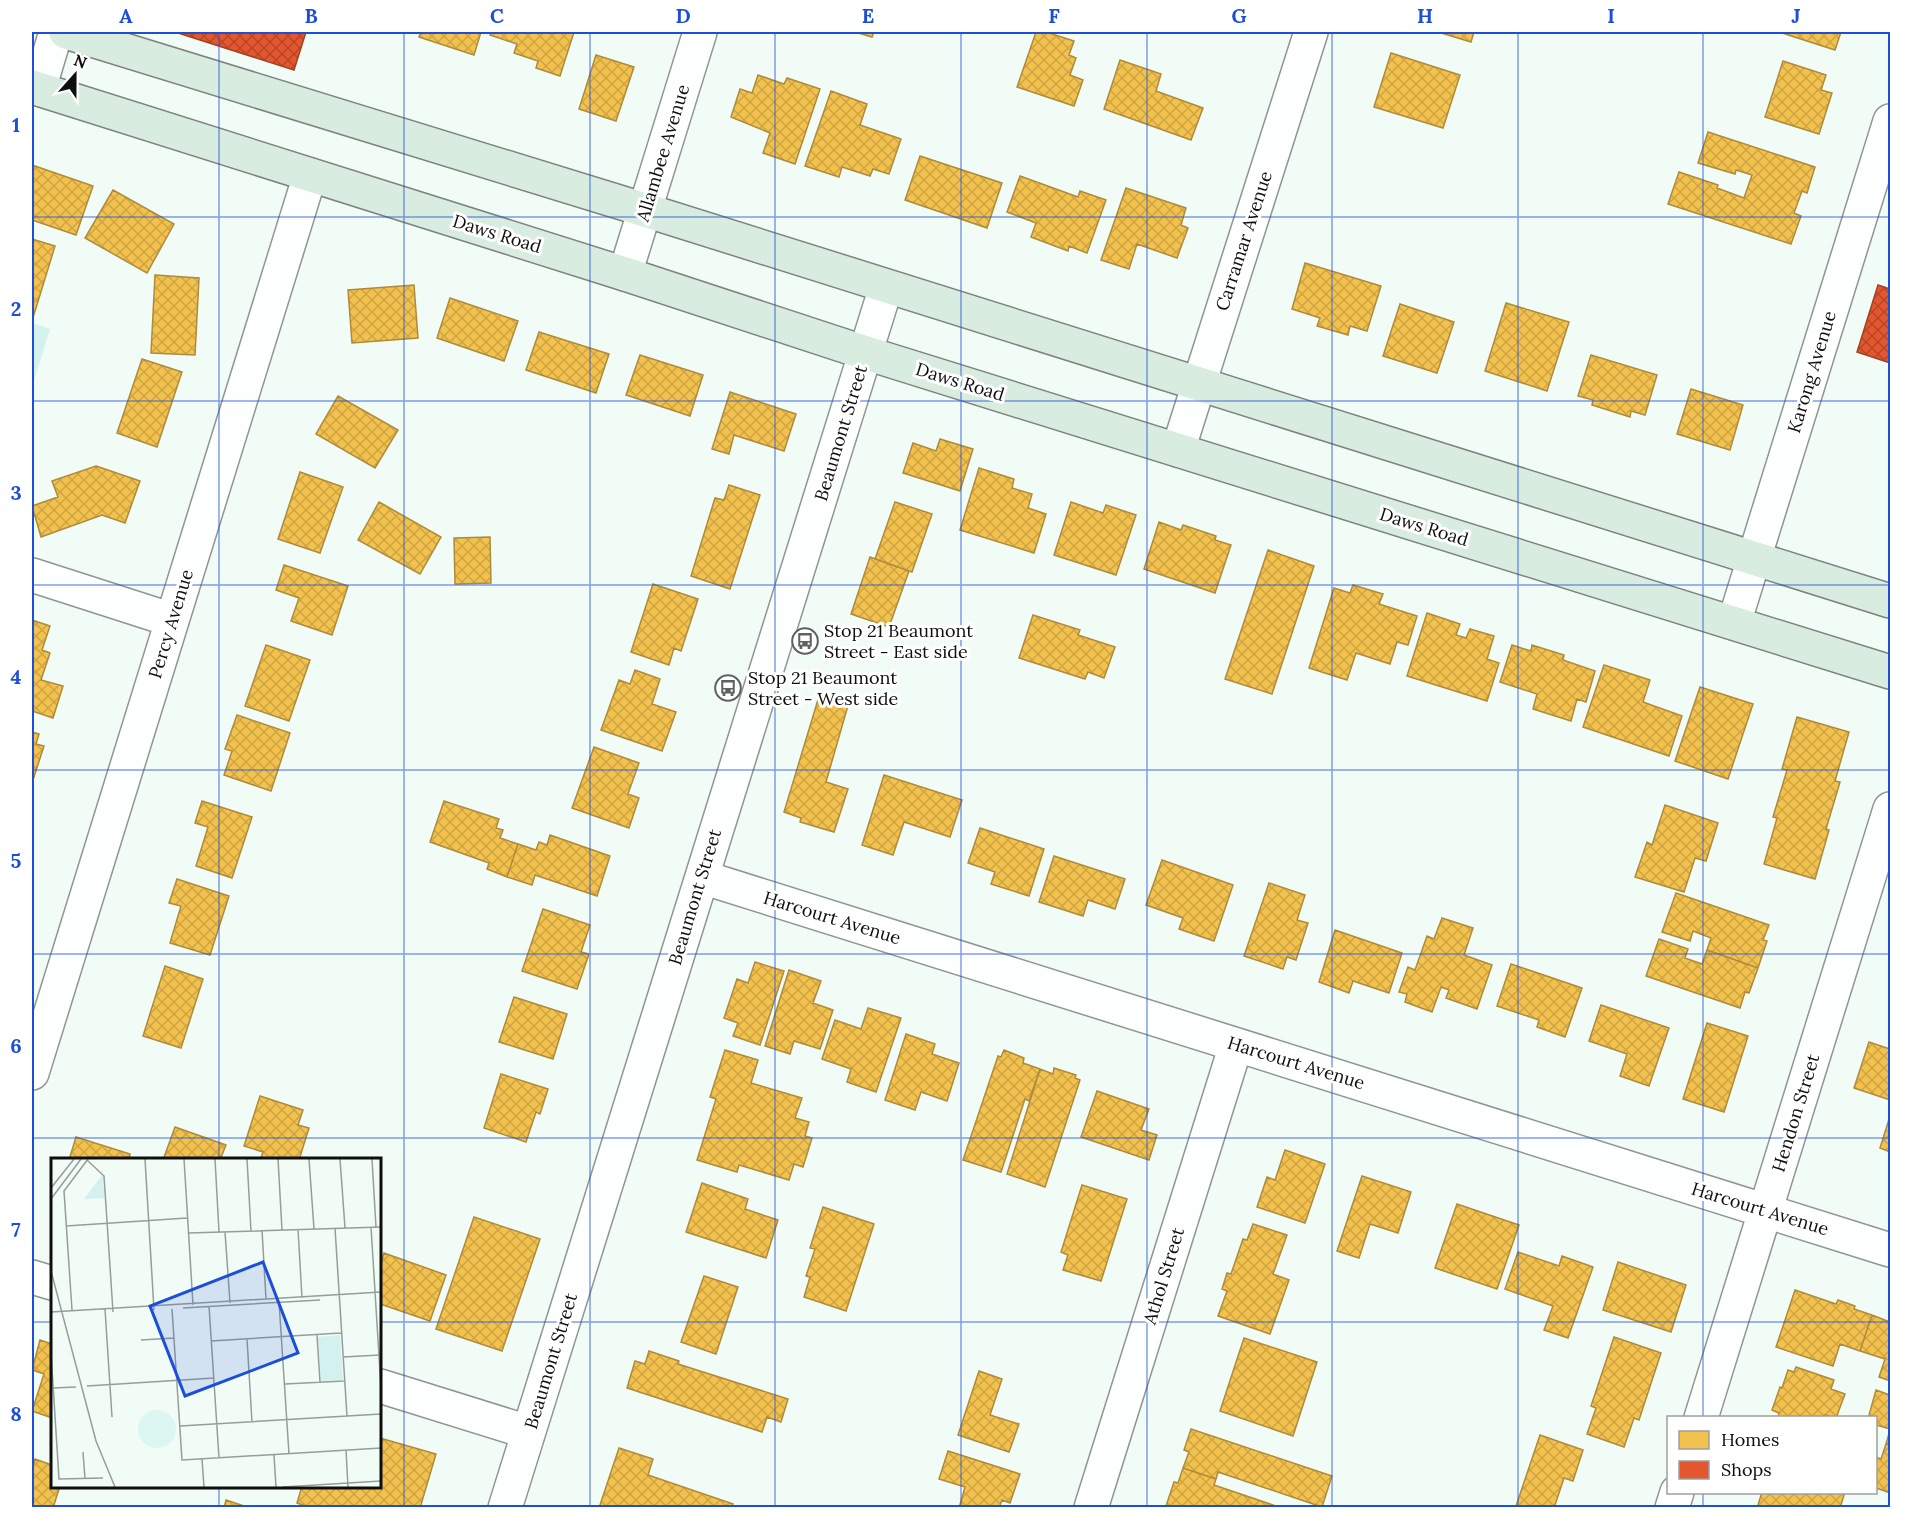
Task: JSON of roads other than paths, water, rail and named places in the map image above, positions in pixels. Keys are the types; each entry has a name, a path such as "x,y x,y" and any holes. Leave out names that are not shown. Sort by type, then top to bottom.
{"main road":[{"path":"66,32 645,210 1890,601"},
{"name":"Daws Road","path":"35,88 625,274 866,353 1890,672"}],"street":[{"path":"35,88 56,32"},
{"name":"Allambee Avenue","path":"625,274 700,32"},
{"name":"Carramar Avenue","path":"1178,450 1311,32"},
{"name":"Karong Avenue","path":"1734,623 1890,121"},
{"name":"Percy Avenue","path":"32,1073 310,175"},
{"name":"Beaumont Street","path":"505,1508 886,287"},
{"path":"32,576 172,620"},
{"name":"Hendon Street","path":"1702,1416 1890,809"},
{"name":"Harcourt Avenue","path":"702,877 1890,1250"},
{"name":"Athol Street","path":"1091,1508 1236,1045"},
{"path":"32,1277 51,1283"},
{"path":"381,1386 528,1432"}],"place":[{"name":"Stop 21 Beaumont Street - East side","path":"805,641"},
{"name":"Stop 21 Beaumont Street - West side","path":"728,688"}]}
